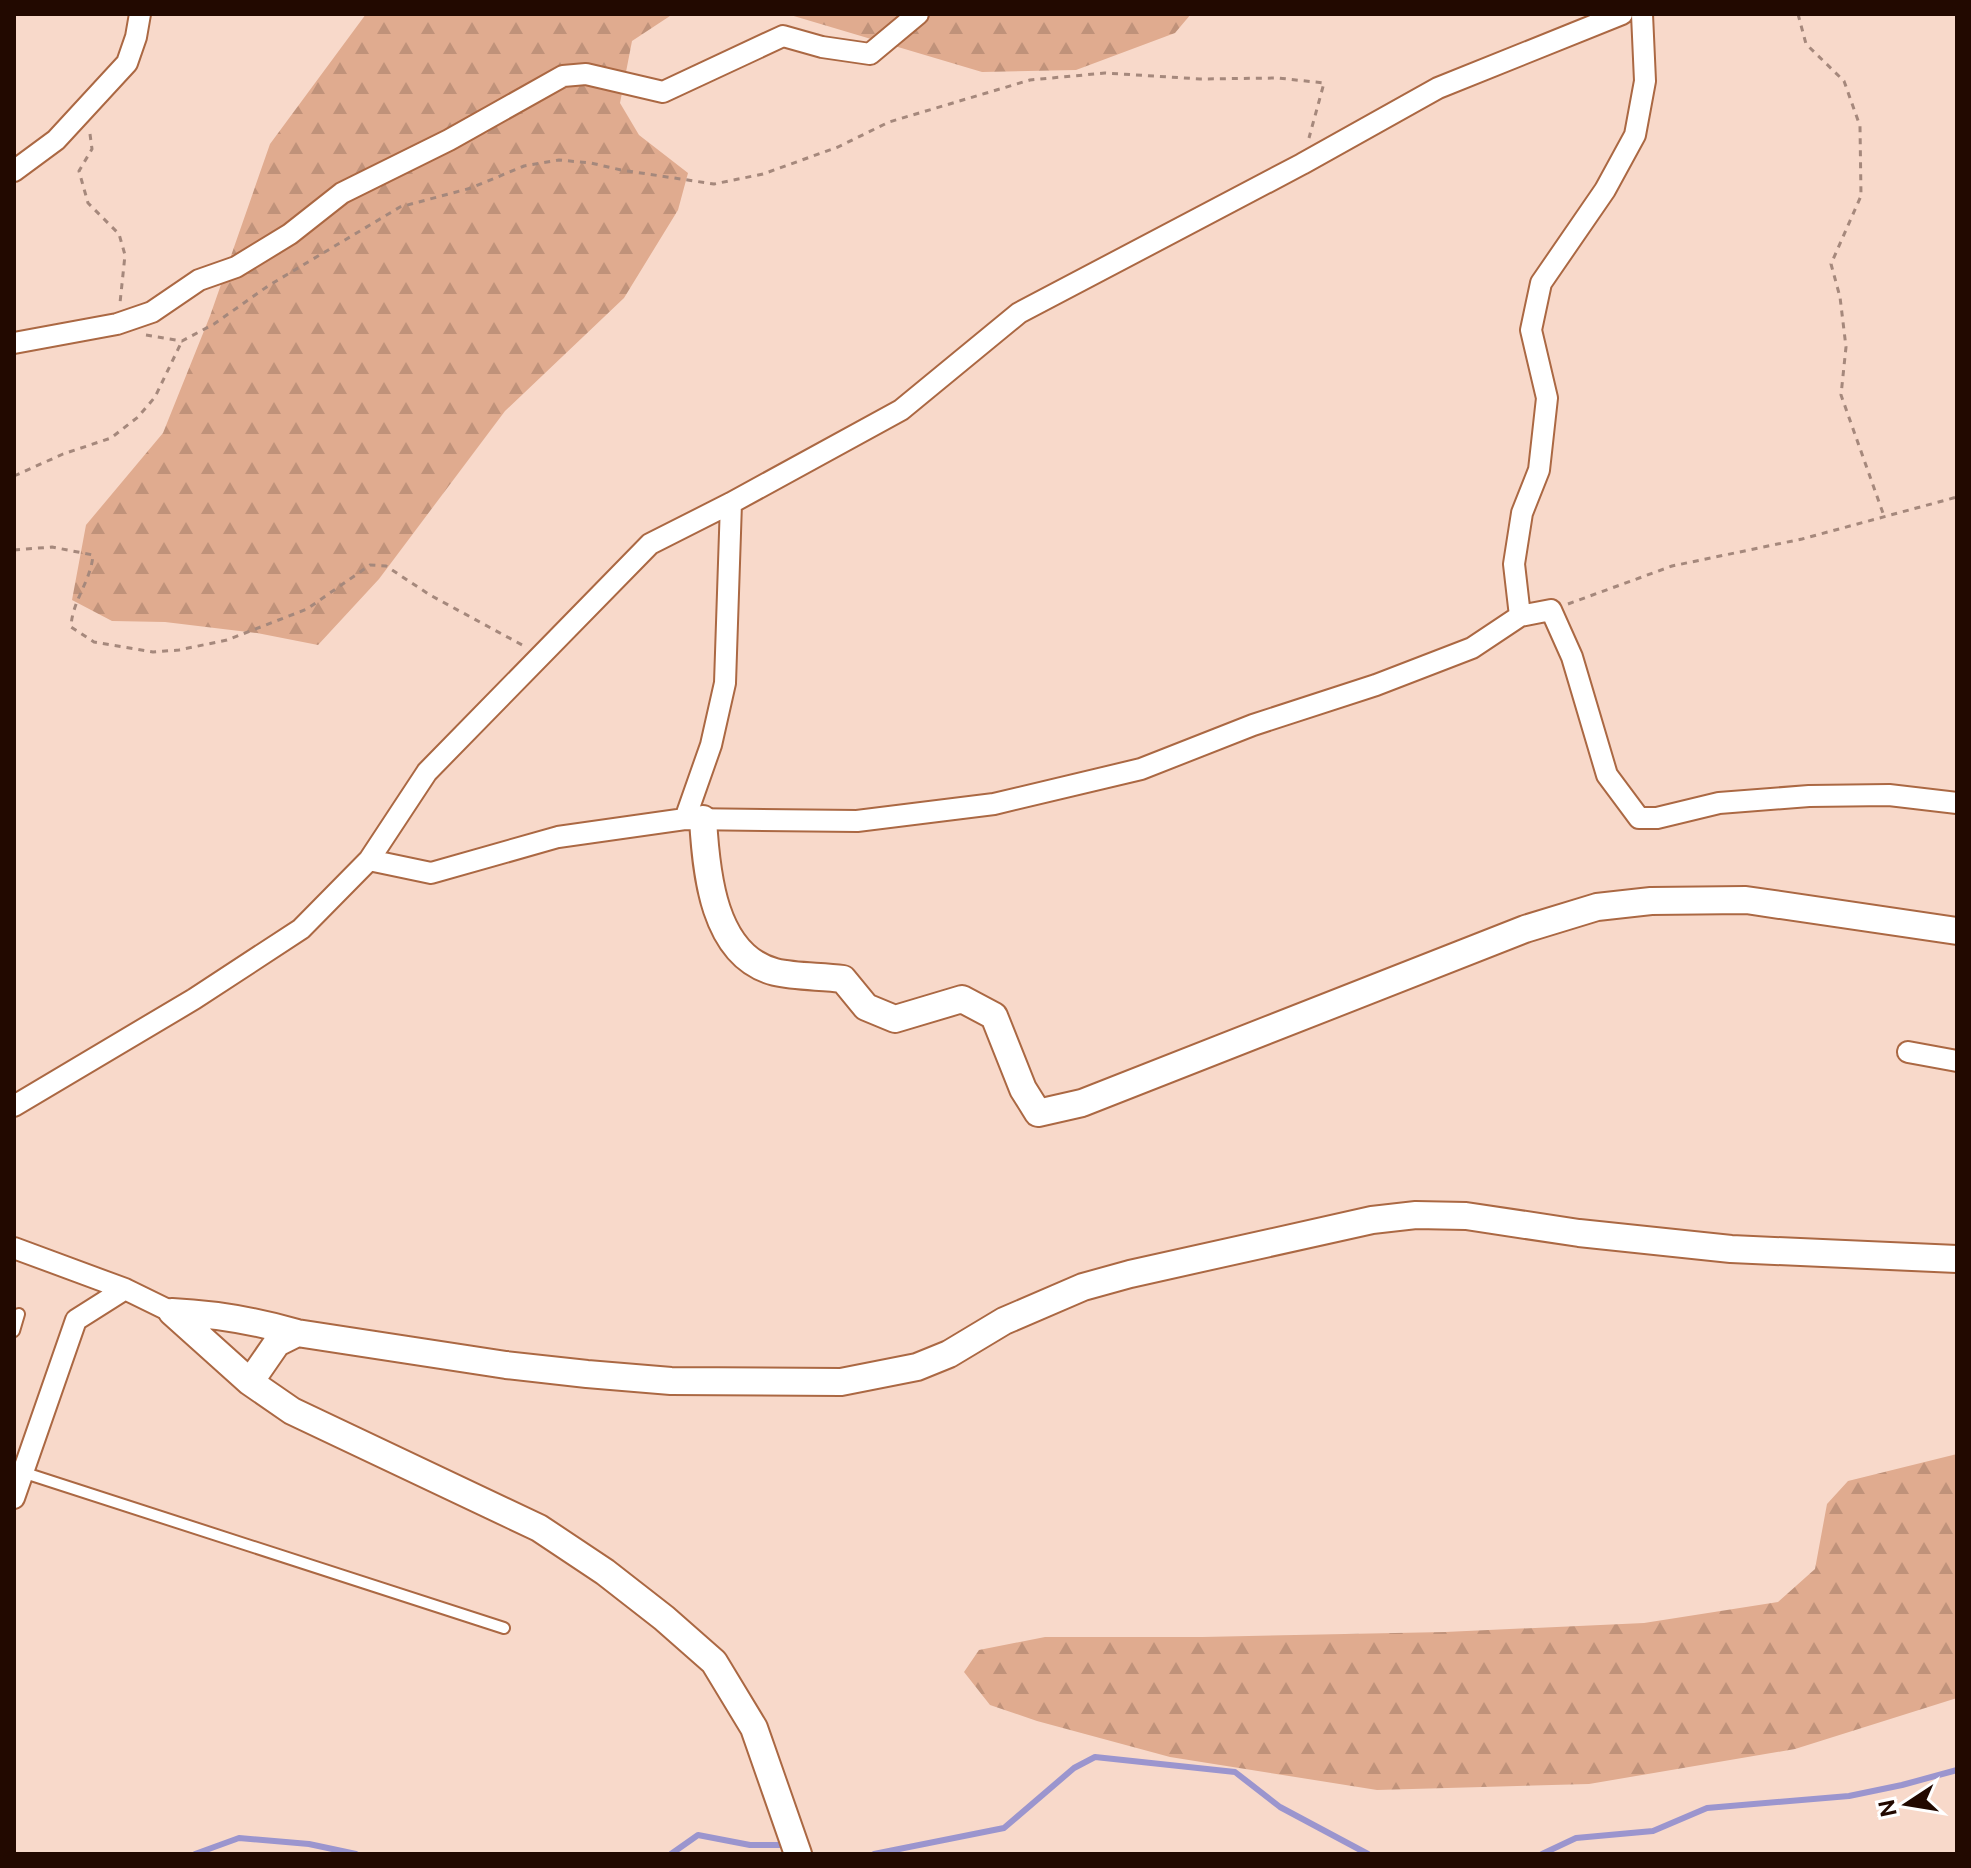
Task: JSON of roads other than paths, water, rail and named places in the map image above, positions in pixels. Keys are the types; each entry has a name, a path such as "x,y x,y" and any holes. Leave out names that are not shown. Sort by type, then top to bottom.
{"street":[{"path":"14,171 56,140 127,63 140,14"},
{"path":"14,343 117,324 152,312 199,280 236,267 290,234 342,193 449,140 563,76 586,74 663,92 783,36 822,47 870,54 918,14"},
{"path":"14,1106 194,999 301,929 369,860 427,772 650,544 901,410 1019,313 1302,164 1438,88 1622,14"},
{"path":"1520,616 1514,564 1522,513 1539,470 1547,398 1531,330 1541,283 1569,238 1605,190 1635,135 1645,81 1642,14"},
{"path":"731,503 725,683 694,819 717,908 729,937 743,956 774,972 843,979 866,1007 895,1019 962,999 994,1016 1023,1089 1038,1113 1082,1103 1525,929 1597,907 1651,901 1746,900 1957,931"},
{"path":"369,860 431,873 558,837 694,819 857,821 994,804 1141,769 1253,725 1376,685 1472,648 1520,616 1551,610 1572,657 1607,775 1639,818 1657,818 1719,803 1809,796 1889,795 1957,803"},
{"path":"1908,1052 1957,1061"},
{"path":"172,1312 203,1314 266,1324 297,1333 506,1365 587,1374 671,1381 841,1382 917,1367 949,1354 1004,1321 1083,1287 1387,1218 1466,1216 1579,1233 1731,1249 1957,1259"},
{"path":"14,1248 125,1289 172,1312 250,1382 292,1411 539,1528 605,1572 714,1662 754,1728 798,1854"},
{"path":"14,1498 20,1465 76,1320 125,1289"},
{"path":"250,1382 277,1343 297,1333"}],"lane":[{"path":"14,1331 19,1314"},
{"path":"20,1465 504,1628"}],"waterway":[{"path":"874,1854 1004,1828 1074,1768 1095,1757 1235,1772 1280,1807 1368,1854"},
{"path":"1542,1854 1576,1838 1653,1831 1707,1808 1849,1796 1957,1770"},
{"path":"671,1854 698,1835 750,1845 780,1845"},
{"path":"195,1854 239,1838 309,1844 356,1854"}]}
